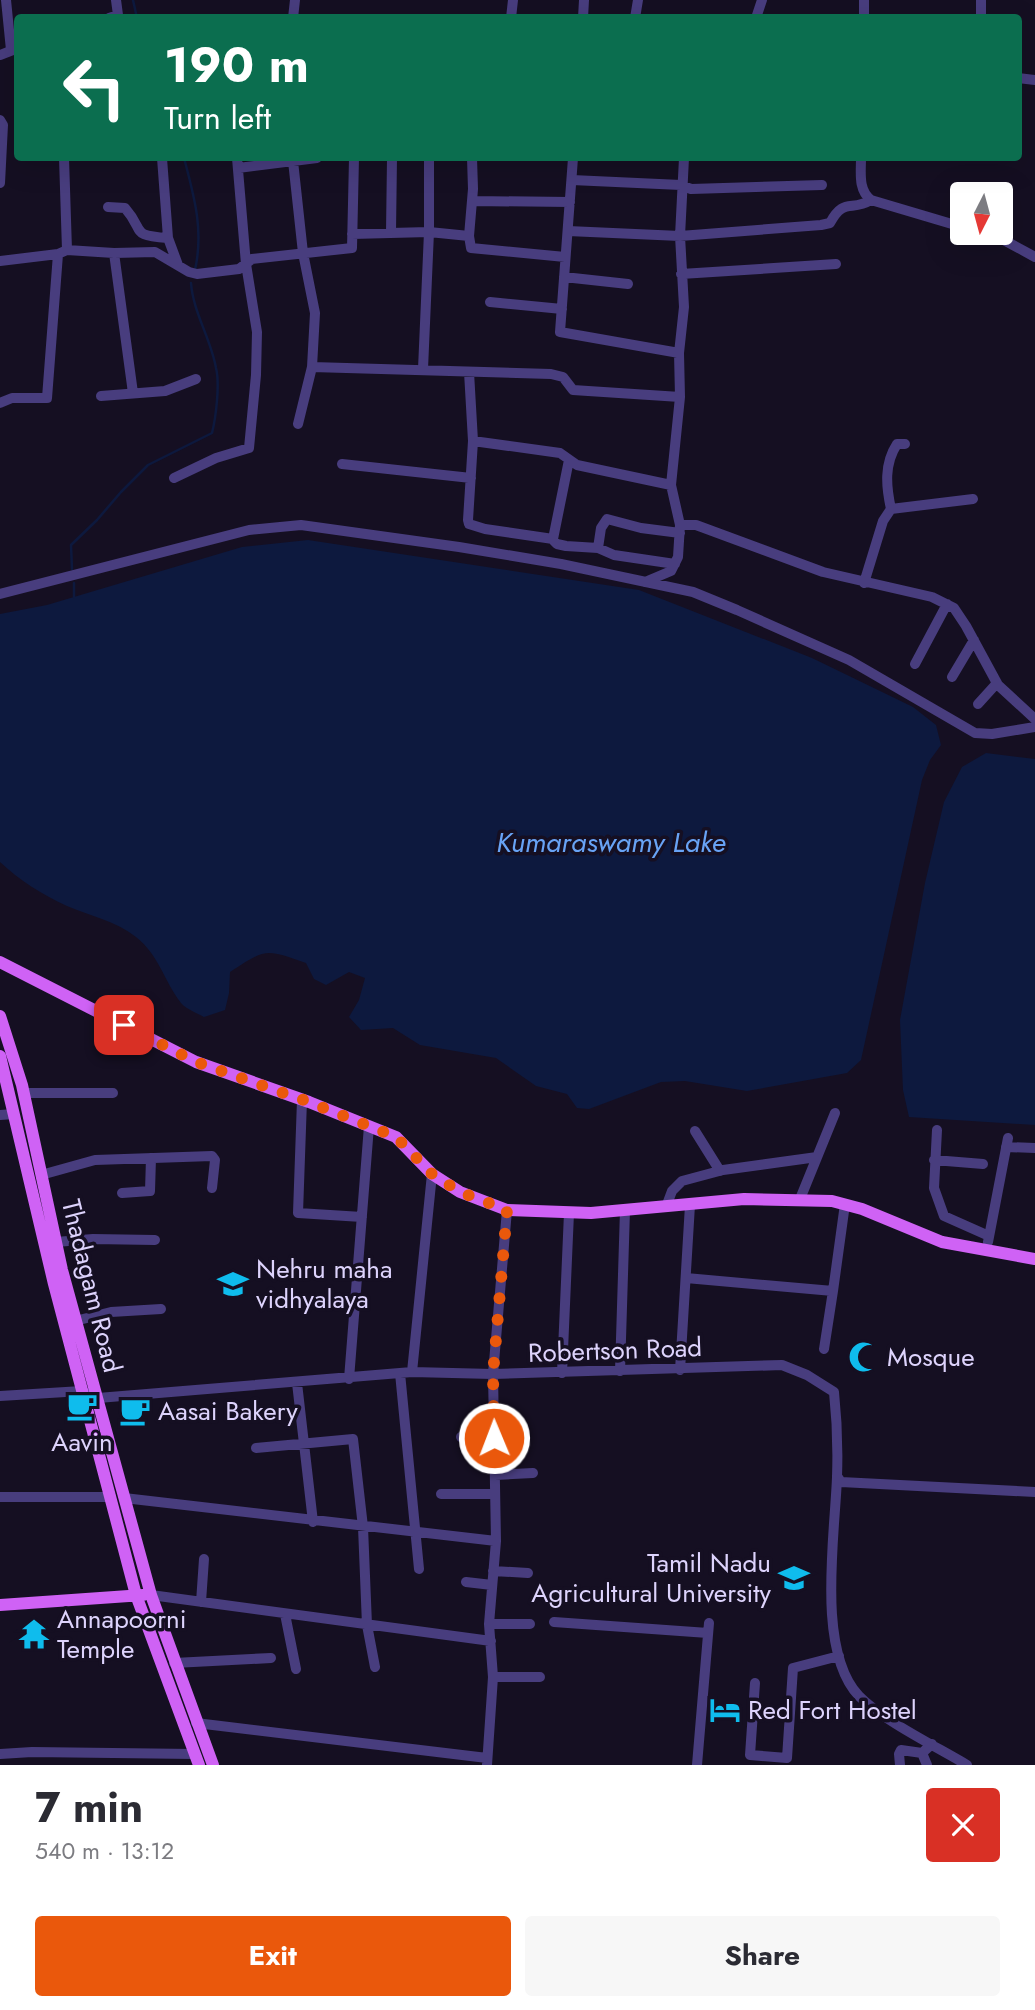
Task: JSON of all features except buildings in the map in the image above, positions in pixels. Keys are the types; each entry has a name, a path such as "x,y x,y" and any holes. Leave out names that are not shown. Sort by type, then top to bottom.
{"main road":[{"path":"0,962 196,1062 396,1137 432,1174 460,1192 507,1210 569,1213 744,1199 832,1200 862,1209 942,1242 988,1243 1035,1259"},
{"name":"Thadagam Road","path":"0,1017 24,1093 75,1321 151,1595 212,1765"},
{"name":"Thadagam Road","path":"0,1056 37,1216 136,1595 197,1760"},
{"path":"0,1605 151,1595"}],"street":[{"path":"0,55 14,49 6,0"},
{"path":"0,120 0,183"},
{"path":"0,403 12,398 47,398 62,252 64,161"},
{"path":"162,161 169,238 178,265"},
{"path":"174,478 216,458 249,448 257,332 246,264 237,163 293,161 303,253 315,313 312,367 298,424"},
{"path":"0,261 62,252 155,252 197,274 239,269 252,259 352,248 354,161"},
{"path":"391,232 392,161"},
{"path":"423,369 429,161"},
{"path":"472,161 469,236 471,248 565,257"},
{"path":"573,161 560,332 679,353"},
{"path":"645,582 671,571 678,556 680,529 671,485 680,397 679,353 684,307 680,236 684,161"},
{"path":"861,161 862,187 864,194 871,200 950,223"},
{"path":"572,180 681,186 691,189 822,185"},
{"path":"568,231 680,236 830,223 836,212 847,205 863,205 871,200"},
{"path":"472,201 570,202"},
{"path":"108,207 125,208 145,236 169,238"},
{"path":"352,234 429,232 469,236"},
{"path":"1013,245 1035,257"},
{"path":"114,253 133,393"},
{"path":"681,274 835,264"},
{"path":"564,277 628,284"},
{"path":"490,302 562,309"},
{"path":"312,367 551,374 564,377 573,390 680,397"},
{"path":"469,372 473,441 469,524 552,539 557,544 566,546 598,548 614,555 675,564"},
{"path":"101,396 164,391 196,379"},
{"path":"473,441 560,453 577,465 671,485"},
{"path":"864,583 883,521 891,509 886,489 889,457 897,444 905,444"},
{"path":"552,539 569,460"},
{"path":"342,464 471,478"},
{"path":"891,509 973,499"},
{"path":"598,548 601,528 607,519 641,528 680,529 696,525 823,572 932,597 954,608 997,683 1014,702 1035,719"},
{"path":"0,594 249,530 301,525 536,559 694,593 849,660 975,733 992,734 1035,727"},
{"path":"915,664 947,604"},
{"path":"952,677 974,640"},
{"path":"978,704 997,683"},
{"path":"24,1093 113,1093"},
{"path":"302,1100 298,1213 362,1217"},
{"path":"800,1199 835,1113"},
{"path":"0,1115 14,1114"},
{"path":"349,1379 369,1126"},
{"path":"937,1130 934,1188 944,1216 988,1243 1007,1142 1035,1148"},
{"path":"695,1131 720,1171"},
{"path":"41,1175 95,1160 214,1157 212,1188"},
{"path":"666,1207 672,1191 682,1181 720,1171 817,1157"},
{"path":"122,1193 150,1191 150,1158"},
{"path":"934,1160 983,1164"},
{"path":"412,1372 432,1174"},
{"path":"824,1349 845,1204"},
{"path":"680,1370 690,1205"},
{"path":"196,1723 487,1762 493,1677 489,1624 496,1541 493,1374 507,1210"},
{"path":"620,1371 625,1210"},
{"path":"562,1373 569,1213"},
{"path":"56,1242 93,1239 155,1240"},
{"path":"685,1278 833,1291"},
{"path":"75,1321 111,1312 160,1308"},
{"name":"Robertson Road","path":"98,1398 412,1372 562,1373 782,1365 807,1375 834,1392 837,1475"},
{"path":"400,1373 419,1569"},
{"path":"297,1383 313,1522"},
{"path":"0,1396 82,1391 98,1398"},
{"path":"461,1437 494,1438"},
{"path":"256,1448 353,1438 363,1527 367,1625 375,1667"},
{"path":"495,1475 533,1473"},
{"path":"837,1475 841,1482 1035,1492"},
{"path":"837,1475 830,1583 842,1668 859,1696 967,1765"},
{"path":"441,1494 495,1494"},
{"path":"0,1497 111,1497"},
{"path":"124,1498 313,1522 496,1541"},
{"path":"201,1602 204,1559"},
{"path":"493,1571 528,1573"},
{"path":"466,1582 492,1585"},
{"path":"151,1595 491,1641"},
{"path":"285,1614 296,1670"},
{"path":"554,1622 708,1628 698,1765"},
{"path":"489,1624 530,1624"},
{"path":"755,1683 750,1755 770,1761 787,1758 793,1668 839,1656"},
{"path":"174,1663 271,1658"},
{"path":"493,1677 540,1677"},
{"path":"922,1753 932,1744"},
{"path":"900,1765 901,1750 922,1753"},
{"path":"0,1754 32,1752 197,1760"},
{"path":"922,1753 927,1765"}],"water":[{"name":"Kumaraswamy Lake","path":"308,540 639,590 812,658 913,707 936,725 941,745 930,760 922,780 861,1060 847,1073 747,1091 685,1081 661,1082 589,1109 577,1108 567,1094 536,1086 496,1058 420,1045 393,1028 361,1030 349,1017 359,1000 365,978 349,972 326,985 314,979 306,963 274,953 259,955 230,972 225,1010 204,1017 181,1003 156,960 136,937 111,923 49,897 0,862 0,614 47,605 242,547"},
{"path":"986,753 1035,759 1035,1125 909,1117 903,1090 900,1020 925,883 944,802 962,767"}],"waterway":[{"path":"133,0 136,14"},
{"path":"185,161 198,227 195,270"},
{"path":"72,569 71,545 148,465 212,433 217,400 217,375 191,283"},
{"path":"74,583 74,597"}],"place":[{"name":"Nehru maha vidhyalaya","path":"233,1284"},
{"name":"Mosque","path":"864,1357"},
{"name":"Aavin","path":"82,1406"},
{"name":"Aasai Bakery","path":"135,1411"},
{"name":"Tamil Nadu Agricultural University","path":"794,1578"},
{"name":"Annapoorni Temple","path":"34,1634"},
{"name":"Red Fort Hostel","path":"725,1710"}],"route":[{"path":"124,1025 196,1062 309,1102 396,1137 432,1174 460,1192 507,1210 493,1374 494,1438"}]}
